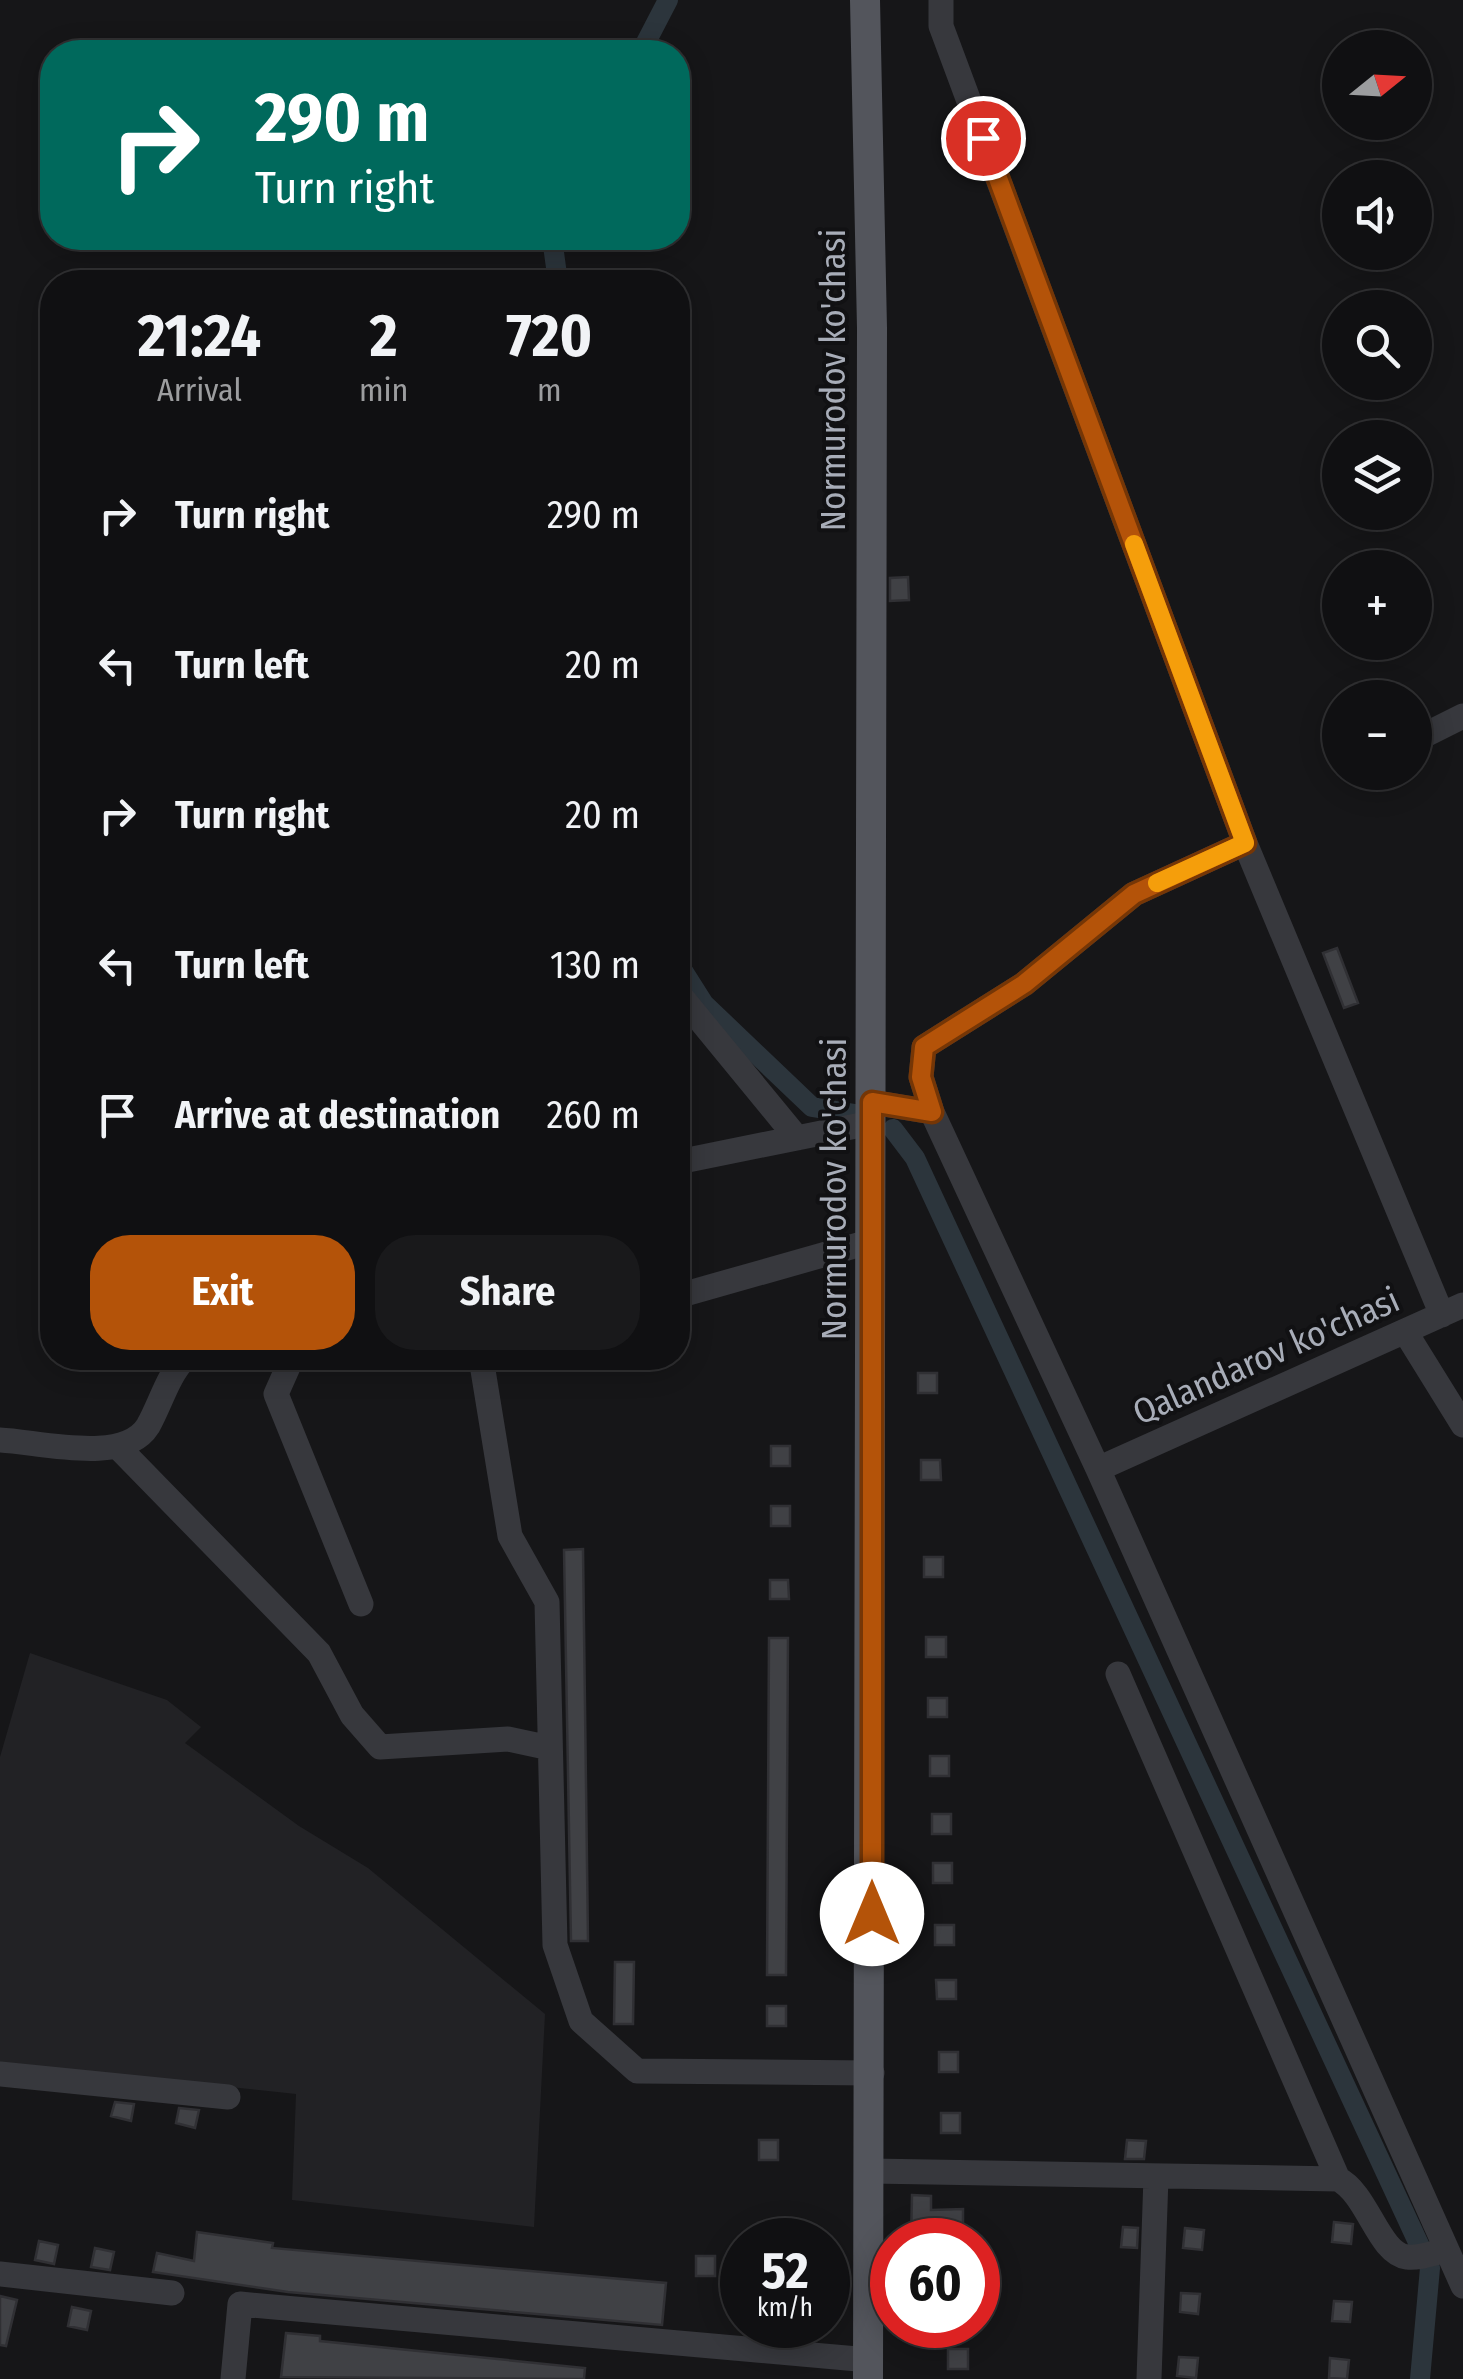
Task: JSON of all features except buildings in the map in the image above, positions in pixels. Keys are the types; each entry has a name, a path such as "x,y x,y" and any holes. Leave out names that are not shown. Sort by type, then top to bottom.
{"main road":[{"name":"Normurodov ko'chasi","path":"865,0 872,328 869,2370"}],"street":[{"path":"941,0 942,26 1245,843 1452,1310"},
{"path":"1432,732 1463,716"},
{"path":"1245,843 1134,894 1024,984 924,1047 921,1077 932,1112 1098,1470 1441,2251 1463,2286"},
{"path":"690,1008 797,1138"},
{"path":"690,1160 797,1138 871,1112 932,1112"},
{"path":"690,1293 872,1241"},
{"name":"Qalandarov ko'chasi","path":"1098,1470 1452,1310"},
{"path":"1406,1333 1463,1425"},
{"path":"0,1440 112,1450 145,1430 175,1370"},
{"path":"287,1370 276,1394 361,1604"},
{"path":"483,1370 510,1536 547,1602 555,1945 581,2022 637,2071 872,2073"},
{"path":"118,1447 319,1653 352,1715 380,1746 508,1739 550,1748"},
{"path":"1118,1674 1338,2179"},
{"path":"0,2074 228,2096"},
{"path":"872,2171 1338,2179 1352,2186 1385,2239 1407,2257 1441,2251"},
{"path":"1149,2379 1156,2177"},
{"path":"0,2274 172,2293"},
{"path":"233,2379 240,2304 869,2370"}],"shaded area":[{"path":"30,1653 167,1700 201,1727 185,1743 299,1826 368,1868 545,2014 534,2227 292,2200 296,2094 0,2062 0,1757"}],"waterway":[{"path":"647,40 668,0"},
{"path":"554,250 556,270"},
{"path":"690,982 704,1004 812,1107 855,1114"},
{"path":"893,1129 915,1158 1430,2268 1420,2379"}],"slow traffic":[{"path":"1134,544 1245,843 1157,883"}],"route":[{"path":"872,1914 872,1102 932,1112 921,1077 924,1047 1024,984 1134,894 1245,843 983,138"}]}
